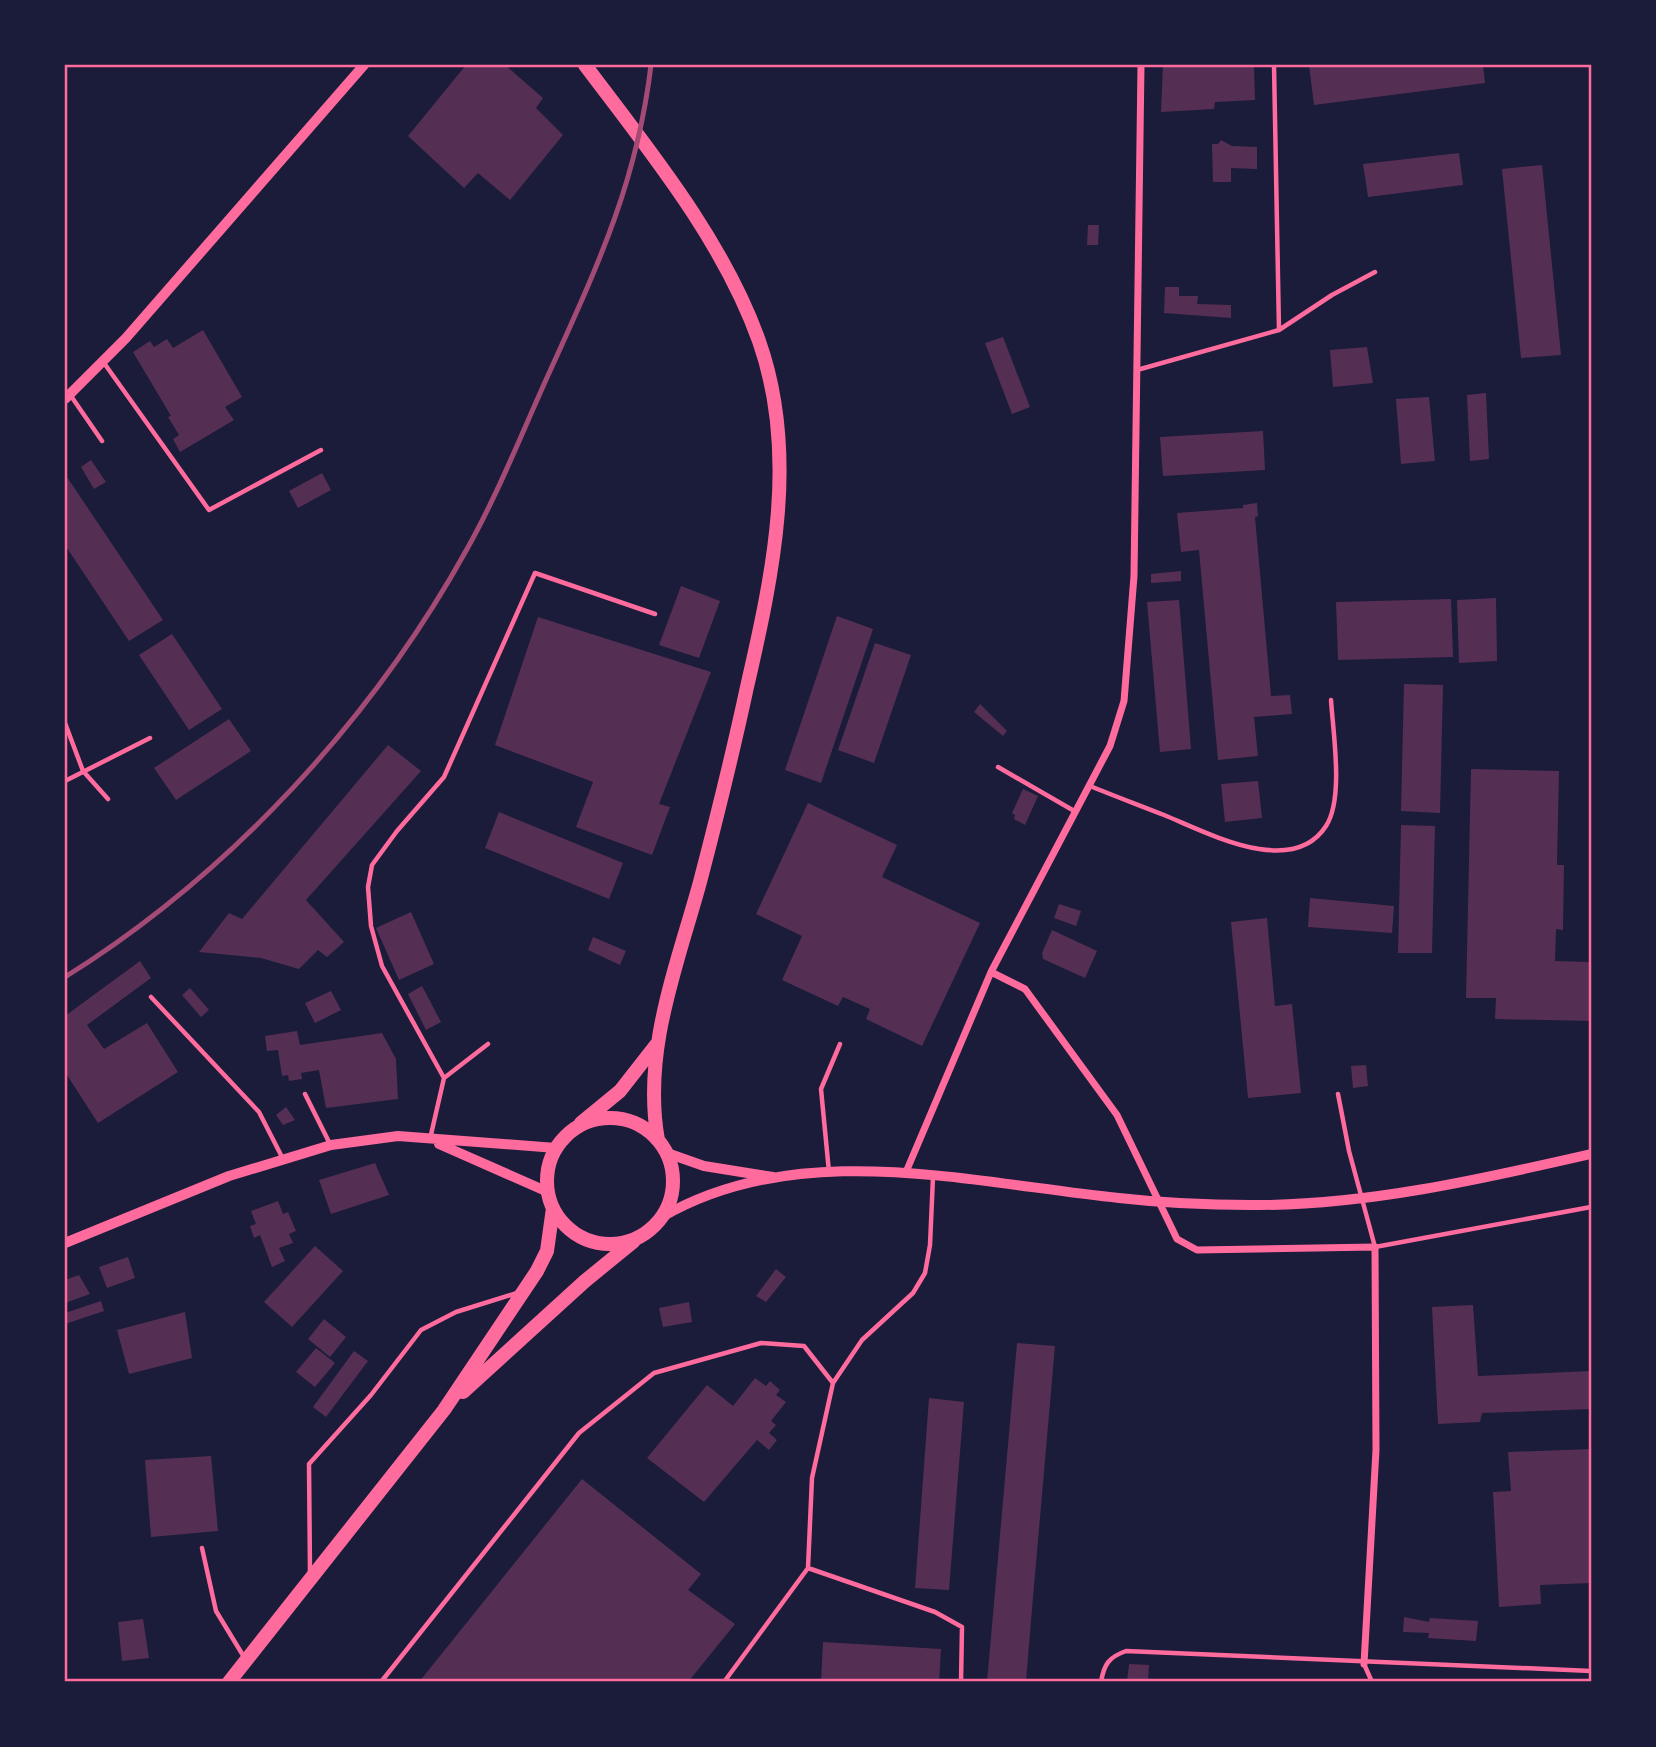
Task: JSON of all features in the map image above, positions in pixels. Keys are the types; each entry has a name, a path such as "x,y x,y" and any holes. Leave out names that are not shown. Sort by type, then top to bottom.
{"main road":[{"path":"585,65 687,205 735,289 760,342 776,420 779,515 766,602 723,796 657,1044 652,1096 658,1140"},
{"path":"639,1237 620,1243 600,1243 581,1237 565,1225 553,1208 547,1177 556,1148 570,1132 620,1091 657,1044"},
{"path":"444,1410 523,1336 662,1217 673,1186 667,1153 658,1140 643,1127 625,1120 596,1120 570,1132"},
{"path":"229,1682 444,1410 525,1291 547,1251 553,1208"}],"street":[{"path":"67,397 103,362 363,65"},
{"path":"906,1172 991,972 1110,746 1124,701 1133,576 1141,65"},
{"path":"991,972 1025,989 1117,1115 1177,1239 1196,1250 1376,1247 1376,1450 1364,1664"},
{"path":"65,1243 282,1158 331,1145 398,1136 556,1148"},
{"path":"430,1140 548,1192"},
{"path":"667,1153 704,1166 779,1178"},
{"path":"662,1217 704,1195 779,1178 829,1173 906,1172 1120,1199 1254,1205 1330,1201 1390,1192 1591,1154"}],"lane":[{"path":"1274,65 1279,330"},
{"path":"1136,370 1279,330 1332,295 1375,272"},
{"path":"103,362 209,510 321,450"},
{"path":"67,397 102,441"},
{"path":"444,1078 382,966 370,913 368,887 372,866 397,831 444,777 536,573 655,614"},
{"path":"1090,786 1240,846 1274,851 1308,844 1326,826 1335,793 1332,700"},
{"path":"65,723 83,771 108,799"},
{"path":"65,781 150,738"},
{"path":"998,767 1076,813"},
{"path":"151,997 259,1112 282,1158"},
{"path":"430,1140 444,1078 488,1044"},
{"path":"829,1173 821,1089 840,1044"},
{"path":"305,1094 331,1145"},
{"path":"1338,1094 1349,1151 1376,1247 1591,1207"},
{"path":"724,1682 808,1568 812,1478 833,1383 862,1340 913,1293 925,1273 930,1245 933,1176"},
{"path":"310,1581 309,1464 371,1395 421,1330 456,1312 525,1291"},
{"path":"381,1682 579,1433 654,1373 761,1343 804,1346 833,1383"},
{"path":"202,1548 216,1611 246,1661"},
{"path":"808,1568 935,1612 962,1628 961,1682"},
{"path":"1101,1682 1103,1667 1112,1656 1126,1651 1364,1664 1591,1671"},
{"path":"1364,1664 1372,1682"}],"building":[{"path":"466,65 505,65 543,98 536,108 563,135 510,200 478,173 464,188 408,136"},
{"path":"1163,65 1254,65 1255,100 1215,102 1214,109 1161,112"},
{"path":"1309,65 1483,65 1485,83 1314,105"},
{"path":"1221,140 1232,146 1257,147 1257,169 1231,168 1231,182 1213,182 1212,144 1218,144"},
{"path":"1459,153 1463,185 1368,197 1363,164"},
{"path":"1542,165 1561,355 1521,358 1502,169"},
{"path":"1088,225 1099,225 1098,245 1087,245"},
{"path":"1165,287 1179,287 1179,296 1198,296 1197,304 1231,305 1231,318 1164,313"},
{"path":"203,330 242,397 225,407 234,420 180,452 173,439 179,435 168,417 171,416 133,352 150,341 154,347 167,339 173,348"},
{"path":"1003,337 1030,407 1012,414 985,343"},
{"path":"1367,347 1373,383 1333,387 1330,350"},
{"path":"1486,393 1489,459 1470,461 1467,395"},
{"path":"1429,397 1435,461 1401,464 1396,399"},
{"path":"1263,431 1265,470 1163,476 1160,437"},
{"path":"91,460 106,482 94,489 81,467"},
{"path":"322,473 331,490 298,508 289,491"},
{"path":"65,474 163,620 129,641 65,545"},
{"path":"1257,503 1258,516 1255,517 1271,696 1290,695 1292,714 1254,717 1258,756 1218,760 1199,550 1181,552 1177,513 1243,508 1243,505"},
{"path":"1181,571 1181,581 1151,583 1151,574"},
{"path":"681,586 720,601 699,658 659,645"},
{"path":"1496,598 1497,661 1459,663 1457,600"},
{"path":"1451,599 1453,657 1338,660 1336,602"},
{"path":"1179,600 1191,749 1160,752 1147,602"},
{"path":"837,616 873,629 821,783 785,770"},
{"path":"538,617 711,672 659,804 670,807 652,855 576,827 593,782 495,745"},
{"path":"172,634 222,709 189,730 139,655"},
{"path":"875,643 911,655 874,763 838,750"},
{"path":"1404,684 1443,685 1440,813 1401,811"},
{"path":"980,704 1007,731 1003,736 974,712"},
{"path":"229,719 251,751 176,800 154,768"},
{"path":"388,745 421,771 306,900 344,942 327,957 318,950 299,969 261,958 199,952 229,913 242,919"},
{"path":"1471,769 1559,771 1557,865 1564,865 1563,930 1556,929 1555,961 1591,962 1591,1021 1495,1019 1496,998 1466,998"},
{"path":"1258,781 1262,818 1225,822 1221,784"},
{"path":"1023,789 1038,796 1025,825 1014,819 1015,815 1012,813"},
{"path":"808,803 897,845 882,877 980,923 922,1046 866,1019 870,1009 843,997 838,1006 782,980 802,936 756,914"},
{"path":"499,812 623,863 609,899 485,848"},
{"path":"1401,825 1435,826 1432,953 1398,953"},
{"path":"1310,898 1394,906 1392,933 1308,927"},
{"path":"1059,904 1081,911 1076,926 1054,918"},
{"path":"411,912 434,964 399,980 376,928"},
{"path":"1267,918 1275,1006 1292,1004 1301,1093 1248,1098 1231,922"},
{"path":"1052,930 1097,951 1085,978 1043,959 1042,953"},
{"path":"593,937 626,951 620,965 588,950"},
{"path":"140,961 151,978 87,1025 104,1049 147,1023 178,1072 98,1123 65,1072 65,1016"},
{"path":"422,986 441,1022 426,1030 408,994"},
{"path":"190,988 209,1010 201,1017 182,995"},
{"path":"331,991 341,1010 315,1023 305,1003"},
{"path":"297,1031 300,1045 382,1033 396,1059 398,1099 326,1108 319,1070 301,1073 302,1079 289,1081 288,1075 282,1076 278,1050 267,1051 265,1036"},
{"path":"1366,1065 1368,1086 1353,1088 1351,1066"},
{"path":"286,1107 295,1120 283,1125 276,1115"},
{"path":"375,1163 389,1195 331,1214 319,1180"},
{"path":"278,1201 283,1214 288,1212 296,1231 289,1234 293,1243 279,1248 285,1261 272,1267 260,1235 254,1238 250,1226 256,1224 251,1211"},
{"path":"315,1246 343,1271 292,1327 264,1302"},
{"path":"128,1257 135,1278 107,1288 99,1267"},
{"path":"776,1269 786,1277 766,1302 756,1296"},
{"path":"79,1275 90,1294 65,1303 65,1280"},
{"path":"101,1301 104,1311 65,1324 65,1313"},
{"path":"689,1302 692,1322 663,1327 659,1308"},
{"path":"1473,1305 1478,1376 1591,1371 1591,1409 1482,1413 1480,1422 1438,1424 1432,1307"},
{"path":"185,1312 192,1358 129,1374 117,1330"},
{"path":"324,1319 346,1337 330,1357 308,1339"},
{"path":"1017,1343 1055,1346 1026,1682 987,1682"},
{"path":"316,1348 335,1363 315,1387 296,1372"},
{"path":"354,1351 368,1361 326,1417 313,1407"},
{"path":"755,1378 766,1386 770,1381 780,1390 776,1395 786,1402 771,1421 776,1425 769,1433 777,1440 769,1450 757,1440 704,1502 647,1458 707,1385 733,1406"},
{"path":"929,1398 964,1402 949,1590 915,1588"},
{"path":"1591,1449 1591,1583 1540,1585 1541,1604 1499,1607 1493,1492 1511,1491 1508,1452"},
{"path":"211,1456 218,1531 151,1537 145,1460"},
{"path":"582,1479 701,1574 688,1590 735,1624 688,1682 419,1682"},
{"path":"1404,1617 1429,1622 1430,1618 1478,1621 1476,1641 1428,1638 1429,1633 1403,1632"},
{"path":"143,1619 149,1658 122,1661 118,1622"},
{"path":"823,1642 941,1649 939,1682 821,1682"},
{"path":"1129,1664 1149,1665 1148,1682 1127,1682"}],"railway":[{"path":"65,977 126,936 184,891 240,841 293,788 342,732 388,673 430,612 490,505 599,258 626,185 645,107 651,65"}]}
